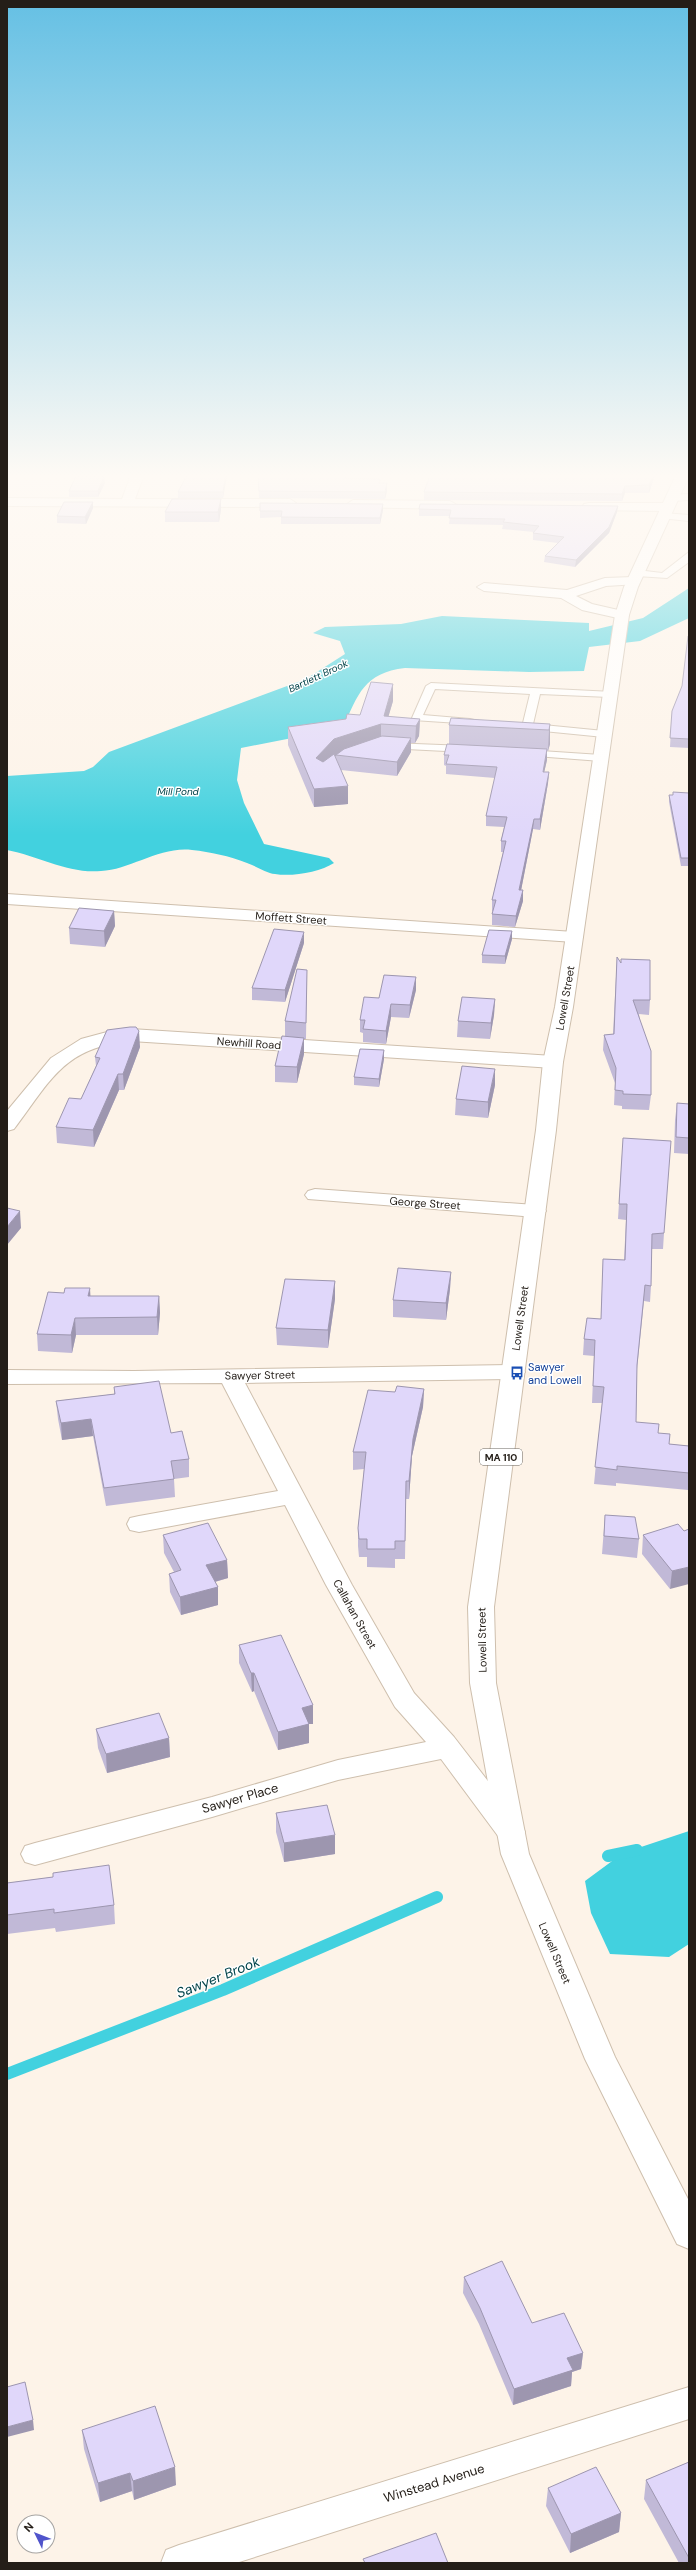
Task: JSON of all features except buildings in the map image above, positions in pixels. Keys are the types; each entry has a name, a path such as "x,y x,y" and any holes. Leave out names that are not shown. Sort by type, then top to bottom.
{"street":[{"path":"568,595 568,597 587,607 622,618"},
{"name":"Lowell Street","path":"629,595 622,618 616,646 574,937 552,1062 546,1130 481,1607 483,1683 515,1854 545,1931 600,2059 689,2234"},
{"name":"Moffett Street","path":"7,899 574,937"},
{"name":"Newhill Road","path":"7,1125 69,1051 86,1042 106,1037 131,1035 552,1062"},
{"name":"George Street","path":"314,1195 535,1211"},
{"name":"Sawyer Street","path":"7,1377 230,1376 408,1371 513,1372"},
{"name":"Callahan Street","path":"230,1376 292,1496 404,1700 447,1748 511,1832"},
{"path":"139,1524 292,1496"},
{"name":"Sawyer Place","path":"35,1854 212,1807 338,1770 447,1748"},
{"name":"Winstead Avenue","path":"179,2563 689,2403"}],"lane":[{"path":"480,723 417,718 431,686 609,694"},
{"path":"536,691 523,727 604,734"},
{"path":"381,746 481,750"},
{"path":"513,752 601,758"}],"water":[{"name":"Mill Pond","path":"678,595 689,595 689,618 640,641 589,647 584,671 529,672 405,668 391,671 371,680 364,687 358,695 343,728 241,748 237,780 244,803 264,844 329,858 334,863 321,869 297,874 282,875 268,872 227,856 192,850 180,850 168,851 112,870 89,871 65,867 7,850 7,776 84,771 93,767 109,752 306,679 345,654 340,641 313,633 325,627 401,624 442,616 589,623 589,631 643,618"},
{"path":"689,1831 689,1944 669,1957 610,1954 591,1913 585,1881 623,1853"}],"waterway":[{"name":"Sawyer Brook","path":"608,1856 637,1850"},
{"name":"Sawyer Brook","path":"7,2074 223,1990 437,1897"}],"place":[{"name":"Sawyer and Lowell","path":"517,1373"}],"water label":[{"name":"Bartlett Brook","path":"318,676"}]}
